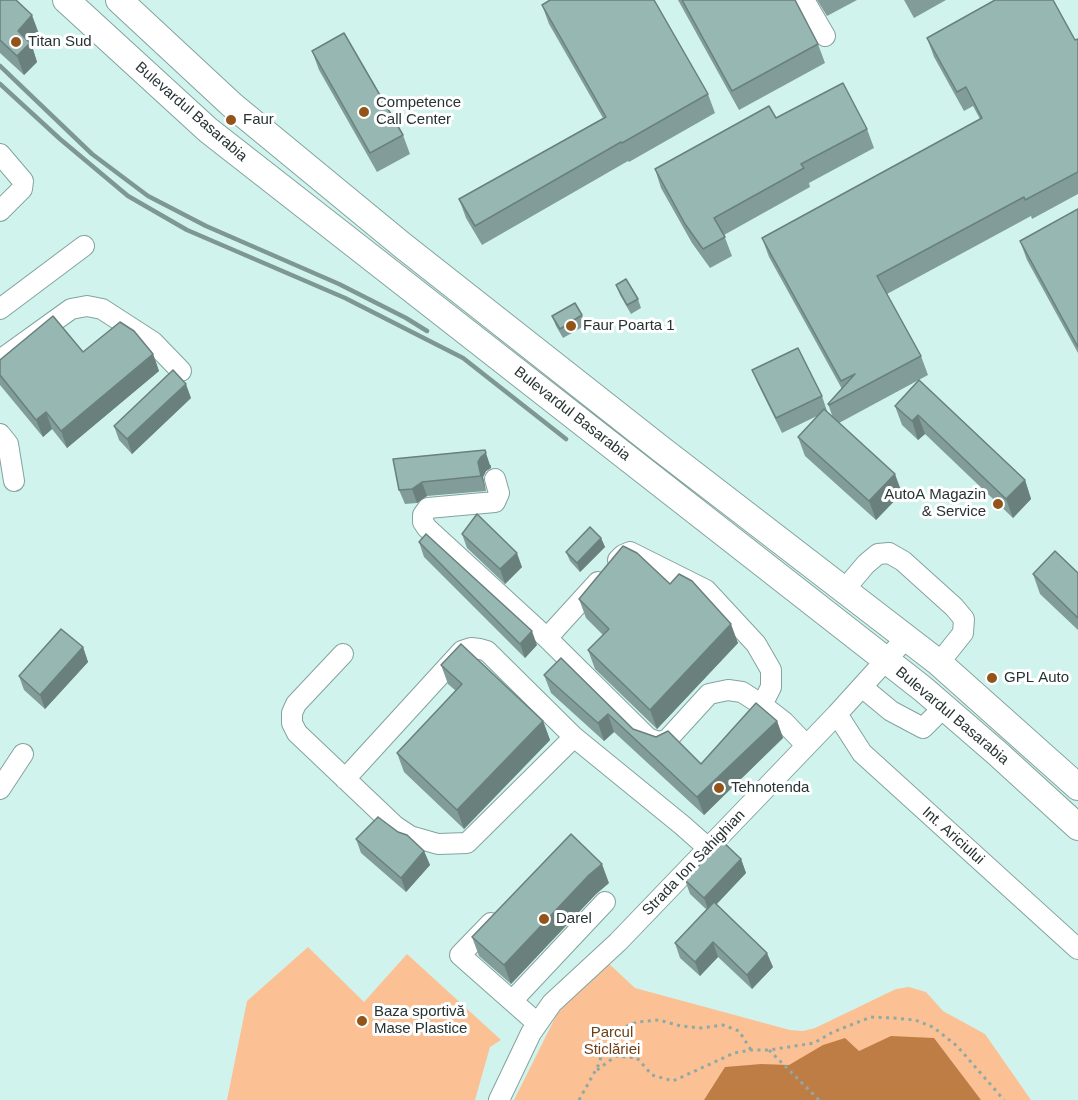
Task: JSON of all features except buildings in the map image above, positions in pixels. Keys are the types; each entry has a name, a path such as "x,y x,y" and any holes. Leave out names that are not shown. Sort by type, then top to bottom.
{"main road":[{"name":"Bulevardul Basarabia","path":"66,0 208,130 886,660 944,707 1078,827"},
{"name":"Bulevardul Basarabia","path":"119,0 232,105 393,238 939,663 1078,788"}],"street":[{"path":"804,0 825,36"},
{"path":"0,154 23,182 22,189 0,210"},
{"path":"0,309 84,246"},
{"path":"0,360 71,309 87,306 102,309 153,342 181,371"},
{"path":"0,434 8,444 14,481"},
{"path":"495,479 499,493 495,502 428,508 423,515 423,522 547,638 648,738 658,742 667,740 709,694 728,690 742,692 762,705 784,722 806,745"},
{"path":"547,638 623,555 630,552 706,590 756,644 771,670 772,679 771,687 762,705"},
{"path":"844,590 866,564 878,554 889,553 903,561 954,607 963,619 963,633 939,663"},
{"name":"Strada Ion Sahighian","path":"499,1100 537,1023 552,1003 618,942 837,714 906,638"},
{"path":"345,779 462,651 471,648 487,651 574,737 708,848"},
{"path":"343,654 296,704 292,713 292,723 297,733 345,779 395,826 410,836 438,844 468,843 574,737"},
{"path":"862,687 891,711 923,728 944,707"},
{"name":"Int. Ariciului","path":"837,714 862,753 1078,949"},
{"path":"0,789 23,754"},
{"path":"512,1001 605,902"},
{"path":"506,907 460,955 537,1023"}],"path":[{"path":"597,1070 616,1056 637,1058 652,1075 673,1081 734,1053 814,1043 833,1032 871,1017 915,1020 933,1027 957,1047 1004,1100"},
{"path":"579,1100 597,1070 604,1048 617,1030 637,1022 659,1020 701,1028 723,1025 739,1031 751,1050"},
{"path":"769,1050 819,1100"}],"green space":[{"name":"Baza sportivă Mase Plastice","path":"308,947 364,1002 407,954 501,1040 490,1047 475,1100 227,1100 247,1001"},
{"name":"Parcul Sticlăriei","path":"606,961 635,988 790,1030 803,1031 815,1028 896,989 909,987 926,992 943,1011 985,1034 1031,1100 514,1100 557,1014"}],"shaded area":[{"path":"891,1036 934,1038 981,1100 704,1100 725,1067 761,1064 789,1065 823,1045 845,1038 859,1051"}],"railway":[{"path":"0,66 92,154 148,196 206,226 339,284 427,331"},
{"path":"0,84 60,139 128,196 187,230 345,298 463,358 566,439"}],"place":[{"name":"Titan Sud","path":"16,42"},
{"name":"Competence Call Center","path":"364,112"},
{"name":"Faur","path":"231,120"},
{"name":"Faur Poarta 1","path":"571,326"},
{"name":"AutoA Magazin & Service","path":"998,504"},
{"name":"GPL Auto","path":"992,678"},
{"name":"Tehnotenda","path":"719,788"},
{"name":"Darel","path":"544,919"},
{"name":"Baza sportivă Mase Plastice","path":"362,1021"}]}
